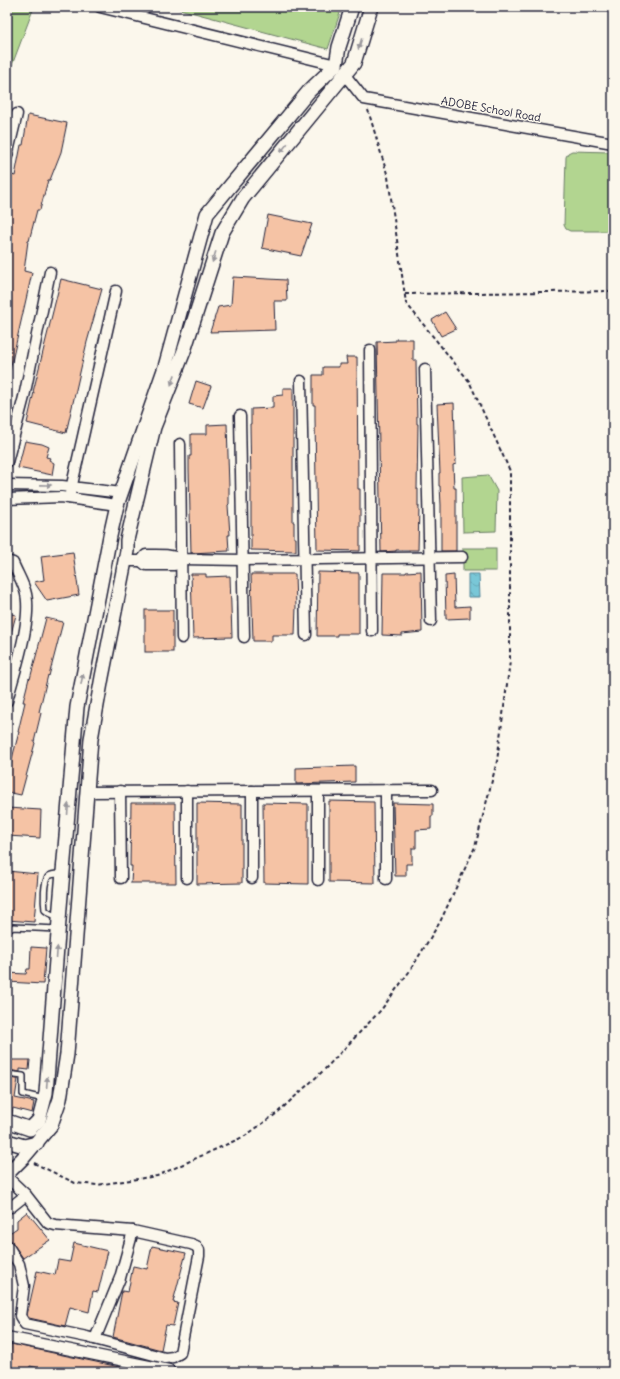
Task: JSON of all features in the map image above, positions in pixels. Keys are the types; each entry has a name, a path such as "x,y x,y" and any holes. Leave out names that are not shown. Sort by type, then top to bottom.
{"street":[{"path":"100,7 340,70 364,99"},
{"path":"7,1174 37,1144 51,1125 60,1099 67,1054 92,739 102,677 127,551 127,540 154,427 184,351 222,233 243,198 340,70 339,47 352,7"},
{"path":"7,1121 30,1129 39,1120 45,1099 77,707 117,505 165,367 207,214 310,91 340,70 354,64 371,7"},
{"name":"ADOBE School Road","path":"364,99 613,143"},
{"path":"7,156 17,114"},
{"path":"7,462 24,397 50,272"},
{"path":"69,498 116,291"},
{"path":"170,347 184,351"},
{"path":"370,350 372,630"},
{"path":"425,369 431,622"},
{"path":"301,381 306,635"},
{"path":"240,416 244,637"},
{"path":"180,444 182,638"},
{"path":"7,485 71,486 122,493"},
{"path":"7,500 61,497 117,505"},
{"path":"124,561 141,561 146,555 172,555 181,559 243,560 462,557"},
{"path":"7,561 13,563 26,594 27,615 25,631 7,701"},
{"path":"386,790 386,880"},
{"path":"87,792 432,790"},
{"path":"120,791 120,878"},
{"path":"187,791 187,878"},
{"path":"252,791 252,878"},
{"path":"318,791 318,880"},
{"path":"66,839 84,840"},
{"path":"7,1141 24,1146 37,1144"},
{"path":"7,1177 26,1195 48,1223 55,1225 133,1231 196,1246 199,1250 180,1353 173,1357 165,1358 95,1339 25,1324 20,1316 24,1286 21,1270 7,1245"},
{"path":"8,1207 26,1195"},
{"path":"95,1339 120,1278 133,1231"},
{"path":"7,1348 8,1337 169,1370"}],"lane":[{"path":"7,931 13,927 29,927 59,923"},
{"path":"7,1074 23,1076 23,1094 45,1099"}],"path":[{"path":"364,99 388,177 406,303"},
{"path":"405,294 613,291"}],"green space":[{"path":"7,7 34,7 9,73 7,72"},
{"path":"172,7 342,7 328,49"},
{"path":"572,151 610,152 613,155 613,227 610,231 570,231 566,229 564,225 566,157 568,153"},
{"path":"488,475 497,491 496,531 463,532 462,477"},
{"path":"463,548 496,548 496,571 463,571"}],"water":[{"path":"468,574 479,574 480,597 468,597"}],"building":[{"path":"28,115 67,123 61,152 50,180 48,180 40,210 37,210 28,241 24,271 32,273 10,370 7,370 7,194 12,175 15,176 21,145 23,145"},
{"path":"268,215 312,224 301,256 262,248"},
{"path":"233,277 286,280 287,301 274,301 275,330 210,332 218,307 231,305"},
{"path":"61,279 102,289 87,342 66,433 27,423 33,392"},
{"path":"445,312 456,329 441,336 432,320"},
{"path":"396,339 413,339 413,360 416,360 418,424 417,489 419,506 418,550 381,552 377,342 396,341"},
{"path":"346,357 357,357 360,551 317,550 315,405 313,405 313,375 323,375 323,367 339,367 339,364 347,364"},
{"path":"196,381 211,386 203,408 189,404"},
{"path":"283,388 293,388 293,522 294,538 296,538 296,551 251,550 251,409 273,408 273,396 283,395"},
{"path":"454,403 456,464 453,465 454,488 456,488 456,551 441,551 441,505 439,486 440,473 437,404"},
{"path":"227,424 230,535 228,535 229,551 191,553 189,456 191,456 191,434 207,434 207,425"},
{"path":"25,441 42,444 49,447 46,457 50,458 49,460 54,463 52,475 18,468"},
{"path":"73,552 79,595 47,601 34,582 44,580 41,556"},
{"path":"421,571 422,632 402,634 402,636 382,635 383,573 406,573"},
{"path":"318,572 359,573 359,634 317,636"},
{"path":"191,574 206,574 206,577 230,576 232,637 193,638"},
{"path":"251,574 295,574 295,635 272,635 272,641 253,641"},
{"path":"454,575 455,607 470,606 470,618 446,619 445,576"},
{"path":"145,610 173,610 173,652 145,652"},
{"path":"7,613 16,615 10,637 7,637"},
{"path":"46,618 63,622 39,712 41,713 35,743 21,795 7,792 7,778 19,732 25,702 23,702"},
{"path":"355,766 355,782 296,784 296,768"},
{"path":"329,801 374,802 375,883 329,882"},
{"path":"131,803 175,803 176,883 131,883"},
{"path":"197,803 242,804 242,883 197,884"},
{"path":"263,803 308,804 308,884 264,883"},
{"path":"393,803 433,804 431,829 416,830 416,848 412,848 412,864 406,864 406,876 395,876"},
{"path":"7,808 41,810 40,838 7,836"},
{"path":"7,871 38,874 34,922 7,920"},
{"path":"31,947 46,948 43,984 7,982 7,973 26,974 27,969 30,969"},
{"path":"7,1060 30,1060 29,1070 20,1069 20,1072 7,1070"},
{"path":"7,1078 18,1079 15,1098 34,1102 32,1113 13,1108 12,1114 7,1113"},
{"path":"27,1212 50,1240 23,1258 12,1242 8,1239 8,1234 17,1228 17,1220"},
{"path":"74,1243 108,1251 98,1292 93,1291 89,1312 70,1307 65,1326 29,1318 27,1315 37,1271 55,1275 58,1260 70,1262"},
{"path":"152,1246 186,1253 173,1302 178,1303 173,1326 166,1325 161,1350 113,1337 122,1291 128,1292 133,1266 147,1269"},
{"path":"11,1344 129,1369 128,1372 55,1372 30,1366 29,1372 9,1372"}]}
